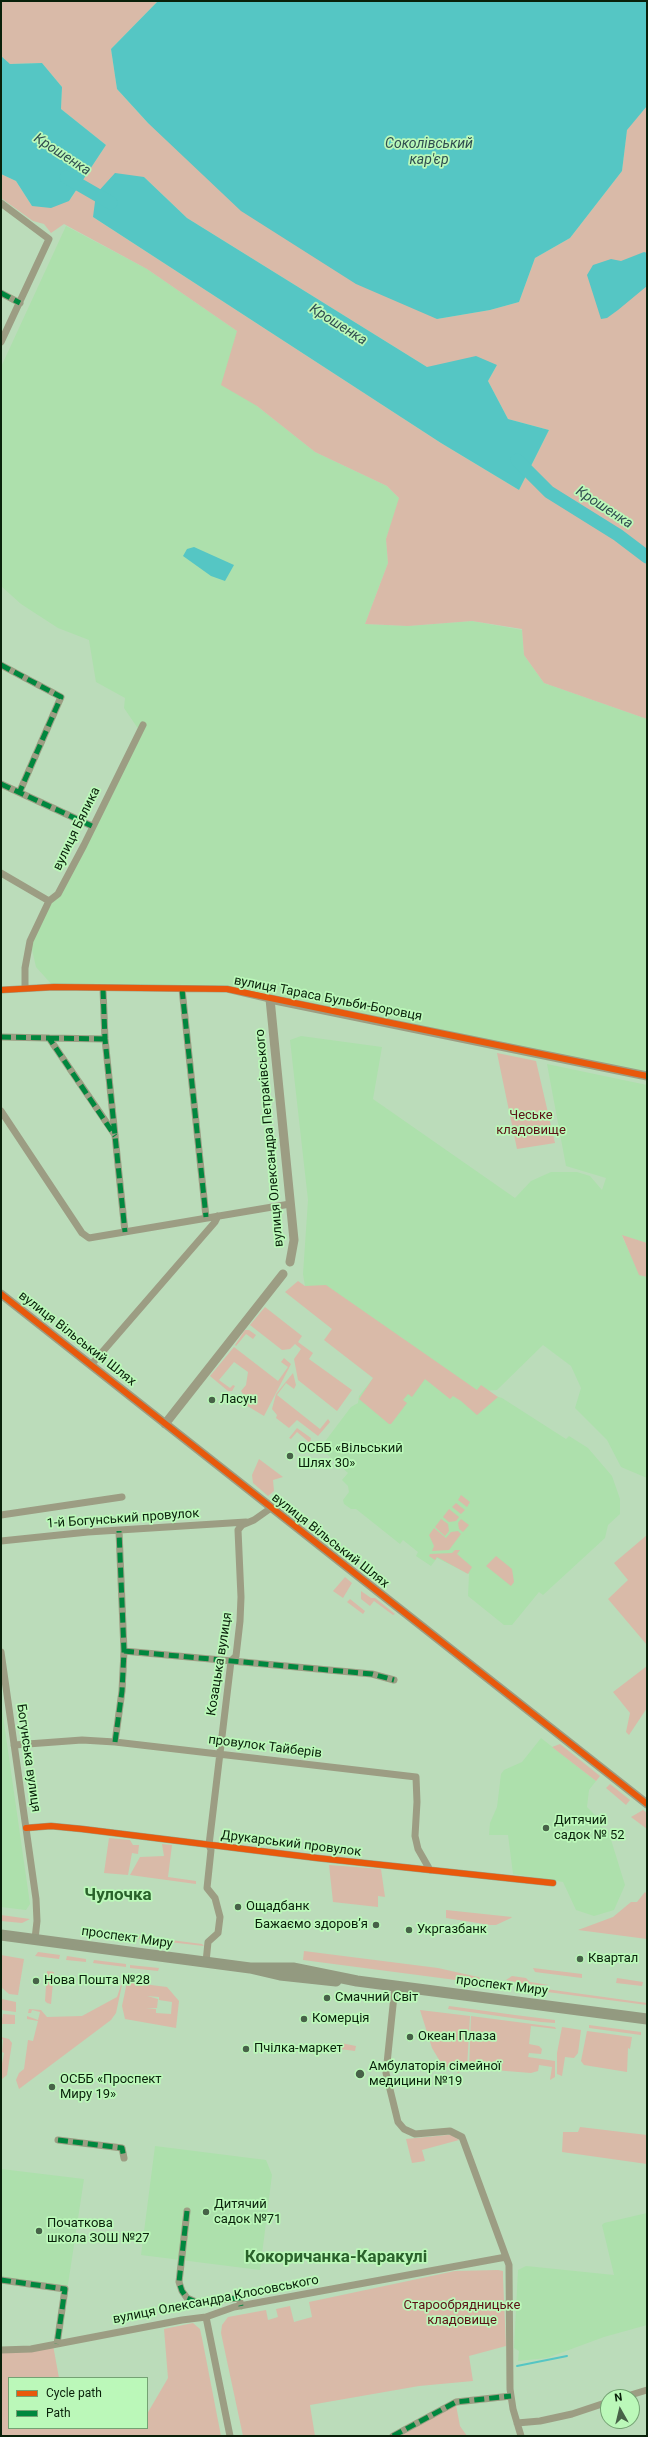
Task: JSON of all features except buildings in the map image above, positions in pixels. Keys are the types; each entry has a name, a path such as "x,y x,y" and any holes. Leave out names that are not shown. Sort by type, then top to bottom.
{"main road":[{"name":"проспект Миру","path":"1,1935 250,1968 293,1968 357,1981 646,2018"}],"street":[{"path":"1,202 49,239 1,342"},
{"path":"1,293 20,303"},
{"path":"1,665 61,698 20,791"},
{"name":"вулиця Бялика","path":"25,988 25,968 30,941 49,901 58,894 143,725"},
{"path":"1,784 20,791 92,826"},
{"path":"1,873 49,901"},
{"name":"вулиця Тараса Бульби-Боровця","path":"1,990 25,988 227,990 647,1076"},
{"path":"104,989 105,1039 125,1232"},
{"path":"182,989 206,1218"},
{"name":"вулиця Олександра Петраківського","path":"165,1424 283,1274 290,1262 294,1240 270,999"},
{"path":"1,1037 105,1039"},
{"path":"49,1038 116,1137"},
{"path":"1,1111 82,1233 89,1238 290,1204"},
{"path":"91,1365 216,1222 218,1216"},
{"name":"вулиця Вільський Шлях","path":"1,1294 647,1804"},
{"path":"1,1515 122,1497"},
{"name":"Козацька вулиця","path":"206,1962 208,1942 218,1932 220,1917 215,1898 207,1888 211,1850 209,1845 231,1661 236,1656 241,1606 238,1530 242,1525 254,1520 271,1508"},
{"name":"1-й Богунський провулок","path":"1,1541 248,1522"},
{"path":"115,1742 122,1691 124,1651 119,1531"},
{"path":"124,1651 372,1674 394,1680"},
{"name":"Богунська вулиця","path":"1,1652 36,1899 37,1921 35,1939"},
{"name":"провулок Тайберів","path":"14,1745 74,1740 115,1742 220,1753 416,1777 417,1802 415,1836 418,1849 430,1870"},
{"name":"Друкарський провулок","path":"26,1828 51,1826 82,1829 430,1870 553,1882"},
{"path":"395,1986 386,2073 398,2122 404,2129 415,2134 450,2131 462,2137 506,2257 510,2277 511,2396 521,2436"},
{"path":"58,2140 122,2148 124,2158"},
{"path":"187,2212 179,2282 182,2290 187,2298 196,2302 239,2298 241,2306"},
{"name":"вулиця Олександра Клосовського","path":"1,2350 31,2349 182,2320 206,2317 241,2306 506,2257"},
{"path":"1,2280 65,2288 57,2344"},
{"path":"206,2317 230,2436"},
{"path":"393,2436 456,2402 511,2396"},
{"path":"517,2423 540,2421 572,2414 600,2405"}],"shaded area":[{"path":"66,226 147,269 237,331 257,406 315,452 387,486 400,499 386,539 388,563 365,624 408,626 472,621 522,630 524,655 544,683 647,719 647,1076 227,989 54,987 36,967 30,941 49,901 58,894 139,730 124,708 125,698 96,682 89,640 58,628 21,604 1,586 1,367"},
{"path":"301,1036 382,1047 373,1099 515,1198 531,1181 551,1172 577,1172 590,1176 602,1190 606,1178 566,1166 547,1064 647,1085 647,1243 622,1236 640,1275 647,1277 647,1478 621,1467 607,1440 575,1408 581,1388 571,1366 543,1345 497,1390 479,1391 502,1398 566,1439 569,1436 588,1448 612,1476 620,1499 620,1514 608,1525 605,1538 543,1595 539,1592 512,1625 504,1625 468,1596 469,1574 437,1558 431,1566 416,1556 418,1552 403,1540 400,1544 356,1509 351,1509 344,1504 343,1500 349,1492 348,1486 342,1480 348,1473 320,1448 351,1407 358,1403 359,1396 404,1339 305,1286 303,1274 308,1200 290,1040"},
{"path":"1,1702 30,1904 26,1910 1,1907"},
{"name":"Дитячий садок № 52","path":"541,1738 596,1781 589,1790 587,1807 597,1817 599,1826 608,1830 625,1885 614,1910 594,1916 576,1910 563,1882 513,1874 508,1835 489,1835 490,1823 497,1807 501,1774 504,1770 522,1762"},
{"name":"Дитячий садок №71","path":"155,2146 266,2160 272,2175 260,2270 141,2255"},
{"name":"Початкова школа ЗОШ №27","path":"1,2169 84,2179 67,2291 1,2283"},
{"path":"647,2213 647,2325 604,2337 547,2358 518,2361 519,2351 514,2348 518,2270 526,2266 614,2275 602,2225 604,2223"}],"green space":[{"path":"1,1 158,1 111,49 117,89 148,123 437,319 490,310 519,302 535,258 570,238 622,171 627,129 647,106 647,719 544,683 524,655 522,629 472,621 408,626 365,624 388,563 386,539 399,498 387,486 315,452 257,406 221,385 237,331 147,269 64,224 51,233 44,224 33,221 1,198 1,174 16,181 32,206 69,201 106,145 61,109 62,87 42,63 10,64 1,56","holes":["144,177 187,218 427,367 497,365 488,381 508,419 549,430 519,490 441,443 93,217"]},
{"name":"Чеське кладовище","path":"497,1053 536,1061 555,1143 517,1149"},
{"path":"622,1235 647,1243 647,1277 639,1275"},
{"path":"298,1281 305,1286 326,1285 477,1390 481,1385 498,1397 477,1415 461,1401 453,1396 450,1399 425,1379 412,1397 408,1394 403,1400 407,1403 391,1424 389,1424 359,1399 373,1378 324,1340 332,1329 285,1292"},
{"path":"265,1307 302,1336 298,1342 313,1353 309,1359 352,1390 337,1411 298,1380 294,1359 301,1349 295,1344 290,1349 282,1350 250,1325"},
{"path":"245,1330 249,1330 256,1335 253,1339 246,1334 236,1346 235,1345"},
{"path":"234,1347 278,1381 288,1367 281,1362 284,1358 291,1364 264,1416 244,1404 245,1397 241,1391 246,1385 248,1372 234,1362 219,1380 230,1388 233,1385 235,1386 232,1391 228,1391 210,1376"},
{"path":"293,1373 296,1385 294,1389 286,1383 277,1395 320,1429 328,1419 330,1422 318,1436 297,1420 289,1428 276,1418 277,1415 272,1409 276,1394"},
{"path":"297,1428 311,1438 310,1443 297,1432 291,1439 289,1438"},
{"path":"259,1459 283,1477 273,1480 274,1491 268,1496 253,1483 252,1475"},
{"path":"461,1495 470,1502 467,1507 458,1500"},
{"path":"456,1503 465,1510 461,1514 452,1507"},
{"path":"449,1509 459,1517 456,1521 449,1522 443,1517"},
{"path":"441,1519 448,1524 449,1531 445,1536 435,1527"},
{"path":"461,1519 469,1525 463,1532 459,1529 458,1523"},
{"path":"434,1528 446,1538 451,1532 458,1531 461,1534 449,1550 432,1551 434,1546 429,1535"},
{"path":"647,1535 647,1645 608,1599 628,1580 614,1563"},
{"path":"455,1550 460,1550 457,1554 472,1567 468,1574 437,1557 435,1560 429,1556 430,1554 452,1553"},
{"path":"496,1556 512,1569 514,1582 511,1586 486,1566"},
{"path":"345,1577 352,1583 343,1598 333,1591"},
{"path":"361,1591 371,1598 375,1598 395,1614 393,1615 374,1601 370,1606 361,1599"},
{"path":"350,1599 365,1611 363,1614 347,1602"},
{"path":"647,1666 647,1708 629,1735 626,1732 630,1713 613,1692"},
{"path":"560,1744 600,1776 596,1781 552,1747"},
{"path":"610,1784 630,1800 626,1805 606,1788"},
{"path":"643,1810 647,1813 647,1829 631,1817"},
{"path":"109,1838 130,1840 133,1845 139,1845 138,1854 132,1853 128,1875 104,1873"},
{"path":"162,1844 172,1845 168,1877 196,1881 196,1884 130,1875 140,1857 164,1856"},
{"path":"329,1865 381,1869 385,1897 378,1896 378,1907 333,1902"},
{"path":"645,1892 647,1894 647,1939 578,1930 613,1917 631,1902 637,1902"},
{"path":"446,1910 512,1917 496,1925 490,1925 446,1918"},
{"path":"1,1915 30,1919 22,1923 1,1921"},
{"path":"123,1934 202,1944 204,1946 125,1937 122,1936"},
{"path":"304,1951 438,1968 478,1977 494,1985 303,1960"},
{"path":"38,1952 60,1955 59,1959 35,1956"},
{"path":"1,1955 24,1959 18,1995 9,1994 1,1987"},
{"path":"67,1956 86,1959 86,1962 66,1960"},
{"path":"94,1960 126,1964 126,1967 93,1963"},
{"path":"130,1965 159,1968 158,1971 130,1968"},
{"path":"533,1968 582,1974 582,1978 535,1972"},
{"path":"47,1971 54,1972 51,2004 45,2001"},
{"path":"512,1976 526,1978 530,1982 549,1985 531,1985 506,1980"},
{"path":"617,1978 643,1982 642,1986 616,1983"},
{"path":"127,1982 167,1987 179,2001 176,2028 125,2019 122,2006","holes":["147,1996 159,1997 159,2000 172,2002 171,2014 156,2013 156,2009 146,2008 157,2008 158,1999"]},
{"path":"121,1985 116,2013 111,2020 19,2089 16,2080 19,2073 24,2069 28,2040 33,2041 38,2021 27,2019 27,2016 38,2020 40,2012 32,2010 31,2013 28,2013 29,2009 41,2010 47,2017 82,2016 117,1997"},
{"path":"517,1985 647,2003 647,2005 532,1990"},
{"path":"2,1999 16,2002 16,2012 1,2010"},
{"path":"449,2006 555,2020 555,2023 448,2009"},
{"path":"420,2010 470,2016 467,2068 458,2073 454,2069 444,2066 441,2063 432,2048"},
{"path":"3,2014 15,2015 15,2024 1,2024"},
{"path":"471,2016 555,2027 556,2029 531,2026 529,2044 539,2046 542,2049 541,2054 529,2053 528,2057 555,2061 555,2077 550,2080 552,2067 539,2065 538,2071 531,2073 469,2068"},
{"path":"589,2025 641,2032 641,2035 589,2028"},
{"path":"562,2027 581,2030 578,2053 574,2058 565,2057 562,2076 557,2074 557,2053"},
{"path":"587,2031 632,2037 630,2049 628,2048 627,2072 584,2065 581,2061"},
{"path":"1,2037 9,2039 12,2043 7,2075 2,2079 1,2069 4,2053 2,2052 3,2040"},
{"path":"341,2043 356,2046 355,2051 340,2049"},
{"path":"580,2127 647,2135 647,2164 562,2152 563,2132 578,2132"},
{"path":"452,2135 459,2140 422,2150 425,2161 412,2163 406,2139"},
{"name":"Старообрядницьке кладовище","path":"455,2271 503,2271 506,2346 469,2356 473,2381 419,2386 310,2405 315,2436 243,2436 221,2333 222,2325 228,2317 266,2310 268,2320 278,2317 276,2309 290,2306 294,2322 312,2317 309,2302"},
{"path":"193,2323 200,2329 221,2436 1,2436 1,2350 53,2345 59,2377 8,2377 8,2429 148,2429 148,2412 168,2378 164,2329"},
{"path":"456,2405 460,2426 467,2436 400,2436"}],"water":[{"name":"Соколівський кар'єр","path":"158,1 647,1 647,106 627,130 622,171 570,238 535,258 519,302 490,310 437,319 356,284 241,211 148,123 117,89 111,49"},
{"path":"1,56 10,64 42,63 62,87 61,109 106,145 69,201 51,208 32,206 16,181 1,174"},
{"path":"115,173 144,177 187,218 427,367 476,356 497,365 488,381 508,419 549,430 519,490 441,443 93,217 96,194"},
{"path":"644,252 647,253 647,286 607,318 601,319 587,275 593,265 611,259 621,261"},
{"path":"194,547 234,565 225,581 211,576 183,556 187,549"}],"waterway":[{"name":"Крошенка","path":"66,177 111,203"},
{"name":"Крошенка","path":"517,460 549,492 618,535 647,557"},
{"path":"517,2366 567,2356"}],"marked path":[{"path":"1,293 20,303"},
{"path":"1,665 61,697 20,791"},
{"path":"1,784 92,826"},
{"path":"103,989 105,1039 125,1232"},
{"path":"182,989 206,1217"},
{"path":"1,1037 49,1038 115,1136"},
{"path":"49,1038 105,1039"},
{"path":"115,1742 122,1691 124,1651 119,1531"},
{"path":"124,1651 372,1674 394,1680"},
{"path":"58,2140 122,2148 124,2158"},
{"path":"187,2211 179,2282 182,2291 187,2298 196,2302 239,2298 241,2306"},
{"path":"1,2280 65,2289 57,2344"},
{"path":"393,2436 456,2402 511,2396"}],"cycle path":[{"path":"1,990 54,987 227,989 647,1076"},
{"path":"1,1294 647,1804"},
{"path":"26,1828 51,1826 82,1829 317,1858 553,1883"}],"place":[{"name":"Ласун","path":"212,1400"},
{"name":"ОСББ «Вільський Шлях 30»","path":"290,1456"},
{"name":"Дитячий садок № 52","path":"546,1828"},
{"name":"Ощадбанк","path":"238,1907"},
{"name":"Бажаємо здоровʼя","path":"376,1925"},
{"name":"Укргазбанк","path":"409,1930"},
{"name":"Квартал","path":"580,1959"},
{"name":"Нова Пошта №28","path":"36,1981"},
{"name":"Смачний Світ","path":"327,1998"},
{"name":"Комерція","path":"304,2019"},
{"name":"Океан Плаза","path":"410,2037"},
{"name":"Пчілка-маркет","path":"246,2049"},
{"name":"Амбулаторія сімейної медицини №19","path":"360,2074"},
{"name":"ОСББ «Проспект Миру 19»","path":"52,2087"},
{"name":"Дитячий садок №71","path":"206,2212"},
{"name":"Початкова школа ЗОШ №27","path":"39,2231"}],"district":[{"name":"Чулочка","path":"118,1896"},
{"name":"Кокоричанка-Каракулі","path":"336,2258"}]}
